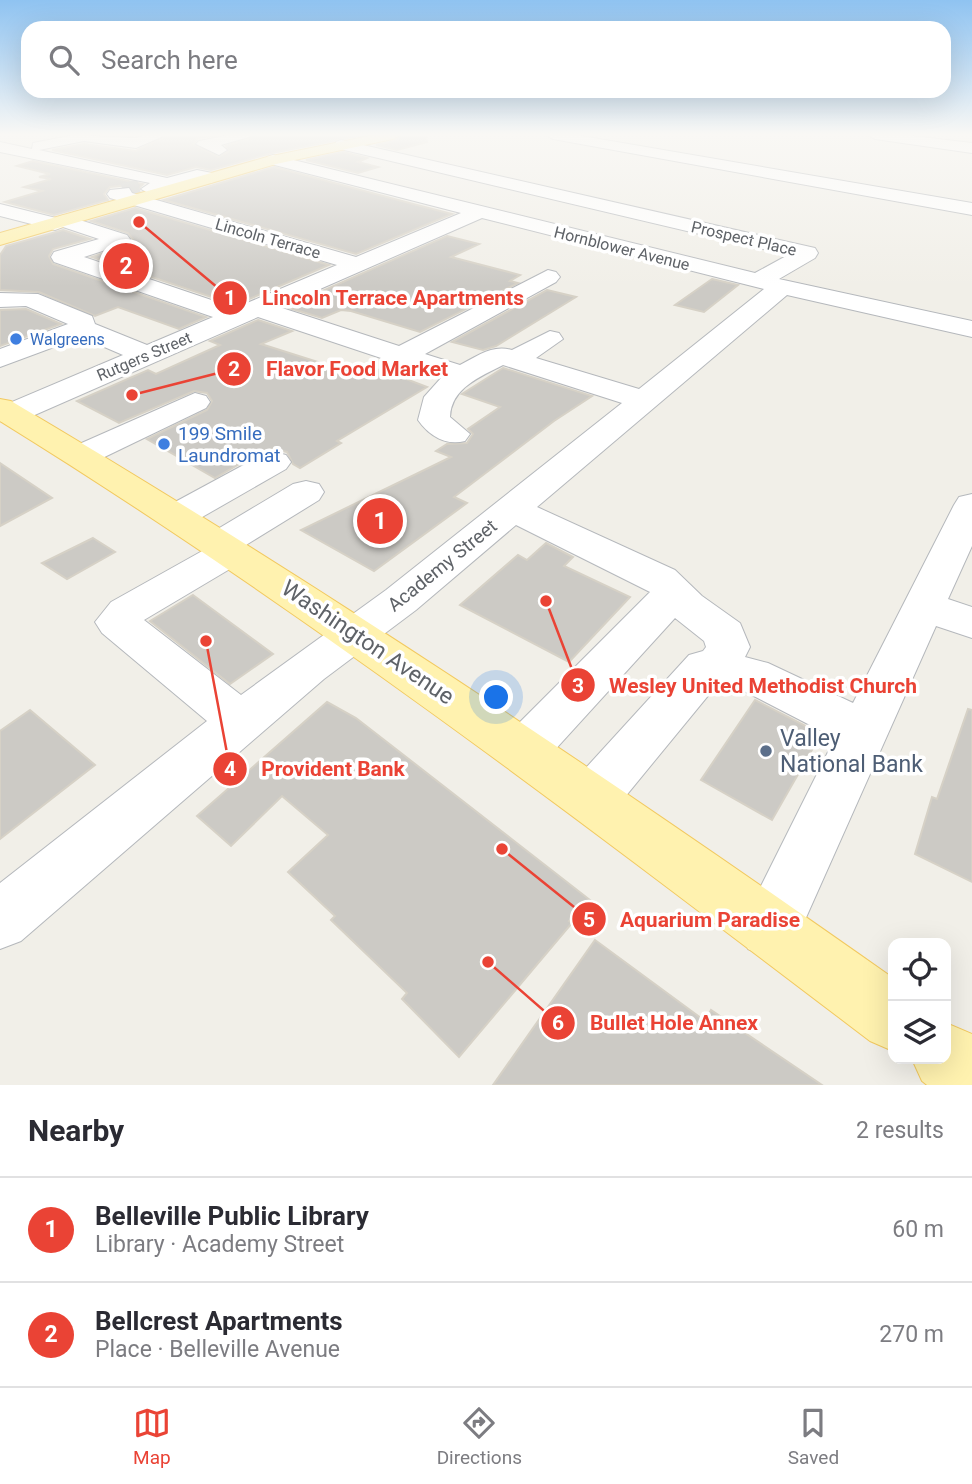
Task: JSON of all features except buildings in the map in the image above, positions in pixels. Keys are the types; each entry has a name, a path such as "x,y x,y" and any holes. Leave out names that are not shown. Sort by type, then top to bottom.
{"main road":[{"path":"0,239 59,222 145,189 165,186"},
{"name":"Washington Avenue","path":"3,413 80,456 177,516 355,633 592,798 888,1014"},
{"path":"951,1061 972,1076"}],"street":[{"name":"Lincoln Terrace","path":"136,186 359,265"},
{"name":"Hornblower Avenue","path":"380,186 771,283 972,329"},
{"name":"Prospect Place","path":"506,186 807,253 771,283"},
{"path":"840,186 972,209"},
{"path":"0,210 59,222 120,239 62,257 464,376"},
{"name":"Rutgers Street","path":"3,413 156,351 480,212"},
{"path":"401,356 548,277"},
{"name":"Academy Street","path":"0,920 241,722 401,600 645,400 771,283"},
{"path":"0,300 29,299 83,321 81,328"},
{"path":"108,324 156,351"},
{"path":"0,359 81,328 156,351"},
{"path":"521,362 523,355 550,339"},
{"path":"454,434 434,420 433,408 441,390 501,355 645,400"},
{"path":"80,456 195,402"},
{"path":"177,516 274,462"},
{"path":"241,722 117,622 126,612 306,492"},
{"path":"770,928 972,505"},
{"path":"512,509 661,579 687,606 725,635 728,647 716,668"},
{"path":"524,750 675,592"},
{"path":"925,606 972,623"},
{"path":"592,798 705,667 752,675 865,730"}],"tunnel":[{"path":"123,192 141,187"}],"place":[{"name":"Lincoln Terrace Apartments","path":"139,222"},
{"name":"Bellcrest Apartments","path":"126,266"},
{"name":"Walgreens","path":"16,339"},
{"name":"Flavor Food Market","path":"132,395"},
{"name":"199 Smile Laundromat","path":"164,444"},
{"name":"Belleville Public Library","path":"380,521"},
{"name":"Wesley United Methodist Church","path":"546,601"},
{"name":"Provident Bank","path":"206,641"},
{"name":"Valley National Bank","path":"766,751"},
{"name":"Aquarium Paradise","path":"502,849"},
{"name":"Bullet Hole Annex","path":"488,962"}]}
